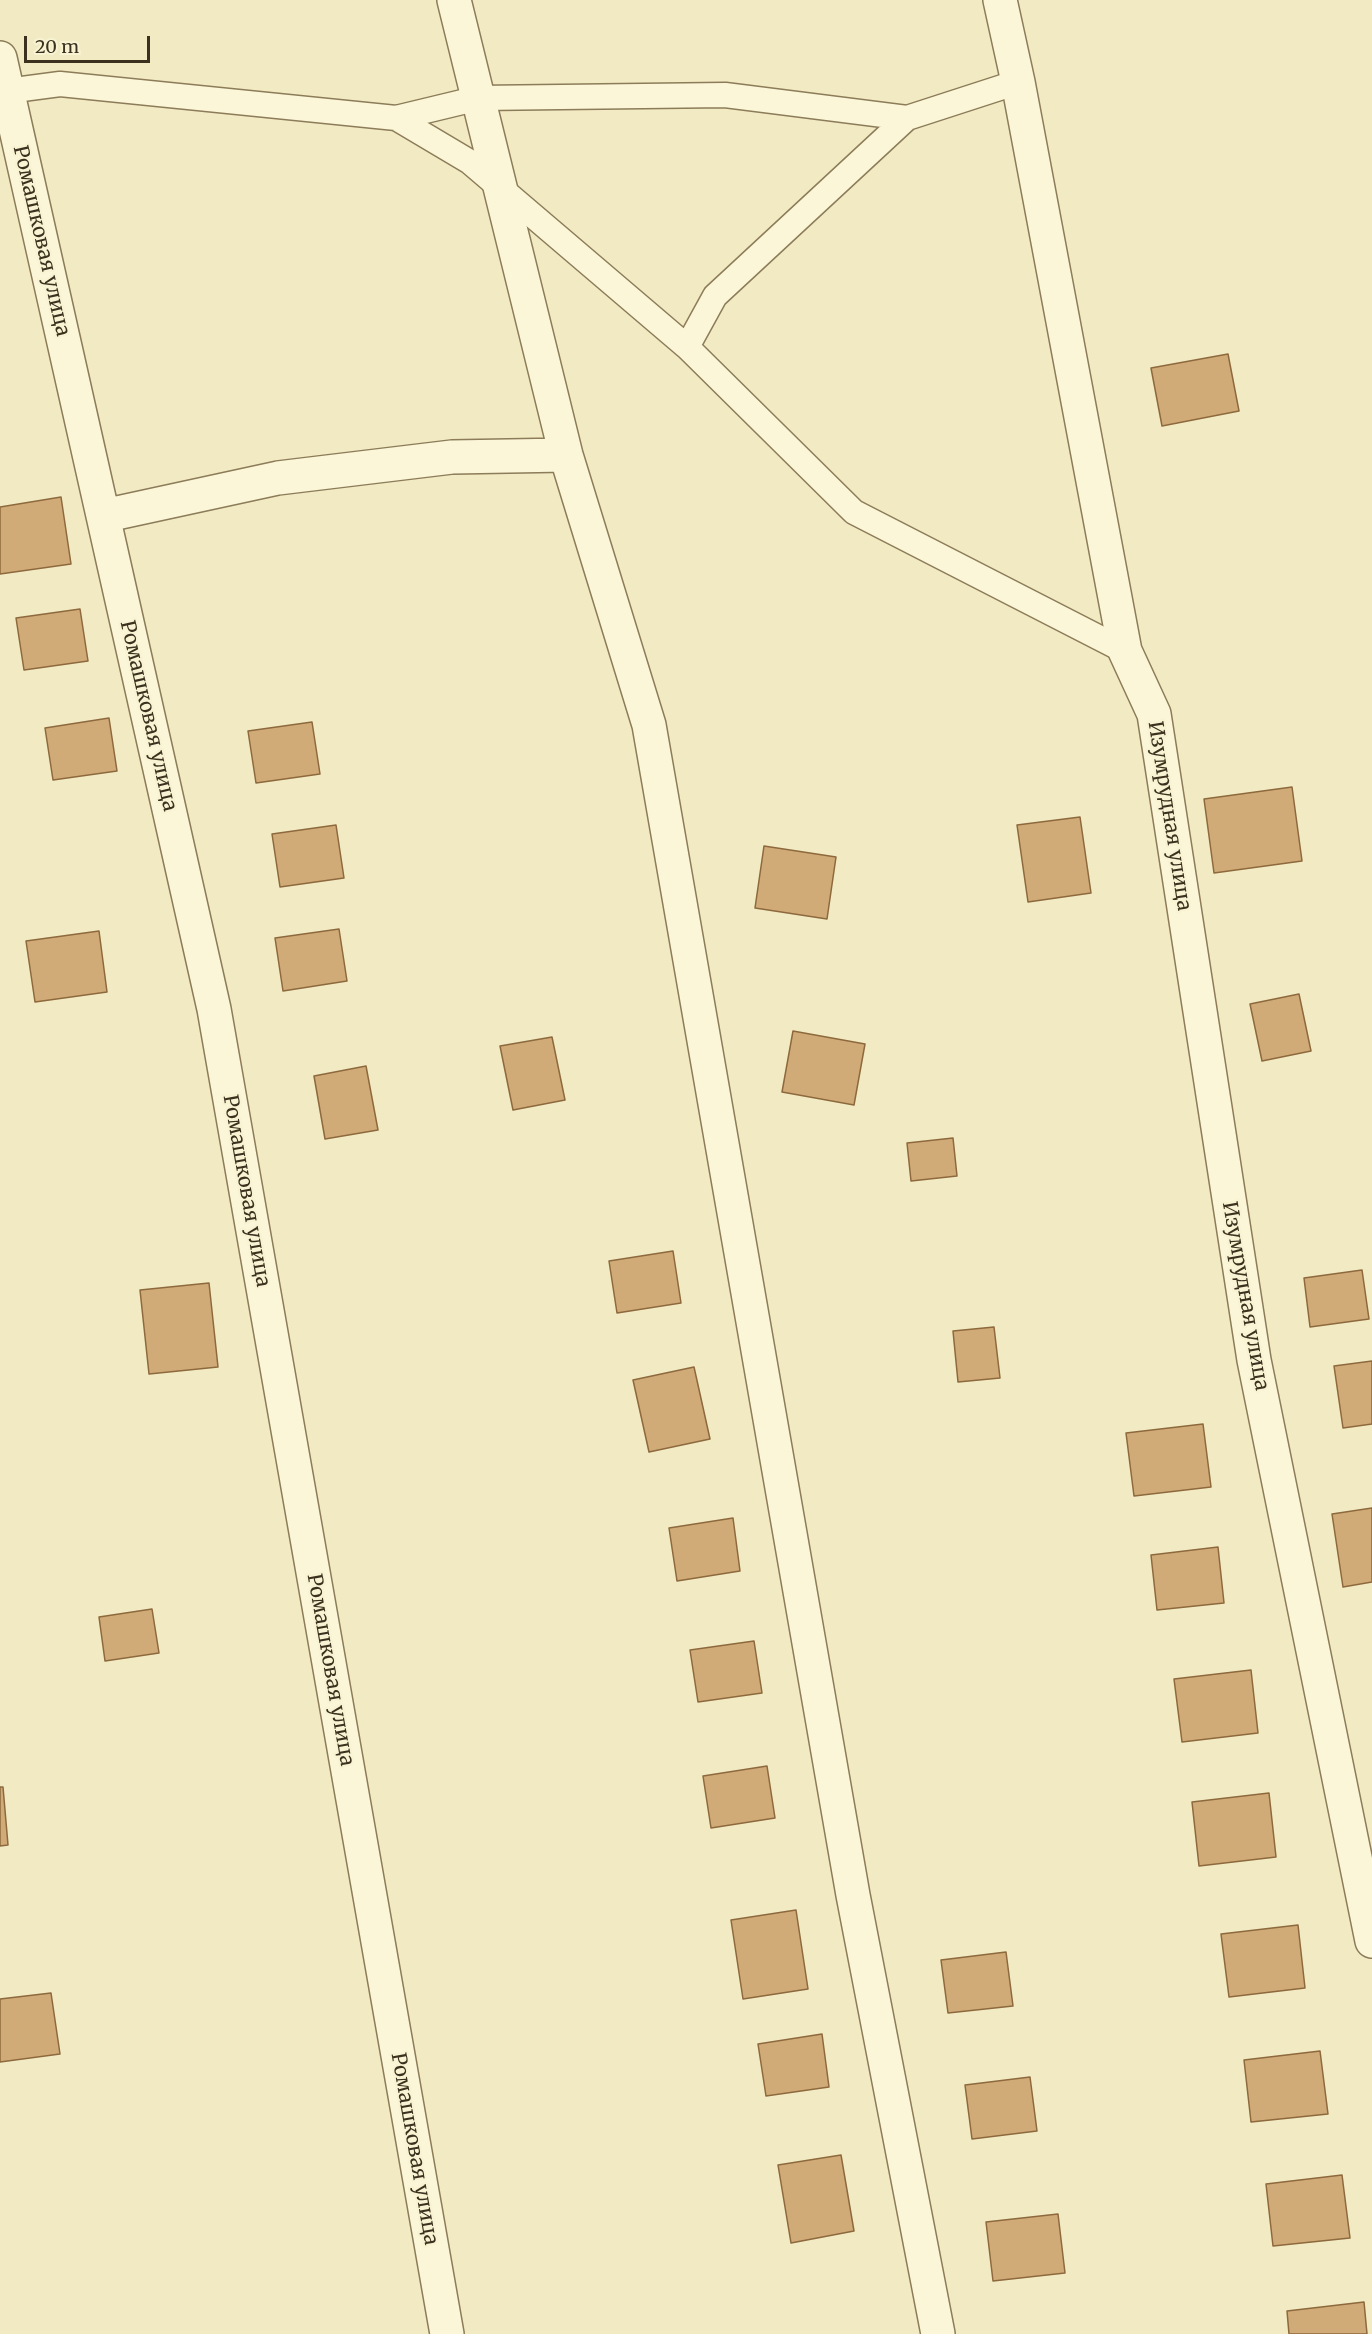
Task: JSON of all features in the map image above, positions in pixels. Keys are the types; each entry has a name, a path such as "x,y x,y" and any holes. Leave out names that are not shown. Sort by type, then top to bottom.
{"street":[{"path":"454,0 566,455 649,725 853,1895 938,2334"},
{"name":"Изумрудная улица","path":"1000,0 1018,82 1125,651 1154,714 1254,1360 1372,1941"},
{"name":"Ромашковая улица","path":"0,58 214,1010 447,2334"},
{"path":"103,516 278,478 452,457 566,455"}],"lane":[{"path":"687,346 715,296 907,118 1018,82"},
{"path":"7,91 60,84 396,118 479,98 725,95 907,118"},
{"path":"396,118 470,162 687,346 854,512 1125,651"}],"building":[{"path":"1228,354 1239,411 1162,426 1151,368"},
{"path":"61,497 71,564 0,574 0,507"},
{"path":"80,609 88,661 24,670 16,618"},
{"path":"109,718 117,771 53,780 45,728"},
{"path":"312,722 320,774 256,783 248,731"},
{"path":"1292,787 1302,861 1214,873 1204,799"},
{"path":"1080,817 1091,893 1028,902 1017,825"},
{"path":"336,825 344,878 280,887 272,834"},
{"path":"764,846 836,857 827,919 755,908"},
{"path":"339,929 347,981 283,991 275,938"},
{"path":"99,931 107,992 35,1002 26,941"},
{"path":"1299,994 1311,1051 1262,1061 1250,1004"},
{"path":"793,1031 865,1044 854,1105 782,1092"},
{"path":"552,1037 565,1100 513,1110 500,1046"},
{"path":"366,1066 378,1130 325,1139 314,1076"},
{"path":"953,1138 957,1176 911,1181 907,1143"},
{"path":"673,1251 681,1303 617,1313 609,1261"},
{"path":"1362,1270 1369,1319 1310,1327 1304,1278"},
{"path":"209,1283 218,1367 149,1374 140,1290"},
{"path":"994,1327 1000,1378 958,1382 953,1331"},
{"path":"1372,1361 1372,1424 1343,1428 1334,1366"},
{"path":"694,1367 710,1439 649,1452 633,1380"},
{"path":"1203,1424 1211,1487 1134,1496 1126,1433"},
{"path":"1372,1508 1372,1582 1343,1587 1332,1514"},
{"path":"733,1518 740,1571 677,1581 669,1528"},
{"path":"1218,1547 1224,1603 1157,1610 1151,1555"},
{"path":"152,1609 159,1653 105,1661 99,1617"},
{"path":"754,1641 762,1693 698,1702 690,1650"},
{"path":"1251,1670 1258,1733 1182,1742 1174,1679"},
{"path":"767,1766 775,1818 711,1828 703,1776"},
{"path":"0,1787 3,1787 8,1845 0,1846"},
{"path":"1269,1793 1276,1857 1199,1866 1192,1802"},
{"path":"796,1910 808,1989 743,1999 731,1920"},
{"path":"1298,1925 1305,1988 1229,1997 1221,1934"},
{"path":"1006,1952 1013,2006 948,2013 941,1960"},
{"path":"51,1993 60,2054 0,2062 0,1999"},
{"path":"822,2034 829,2087 766,2096 758,2044"},
{"path":"1320,2051 1328,2114 1251,2122 1244,2060"},
{"path":"1030,2077 1037,2131 972,2139 965,2085"},
{"path":"841,2155 854,2231 791,2243 778,2165"},
{"path":"1342,2175 1350,2238 1273,2246 1266,2184"},
{"path":"1058,2214 1065,2273 993,2281 986,2222"},
{"path":"1364,2302 1367,2334 1289,2334 1287,2311"}]}
